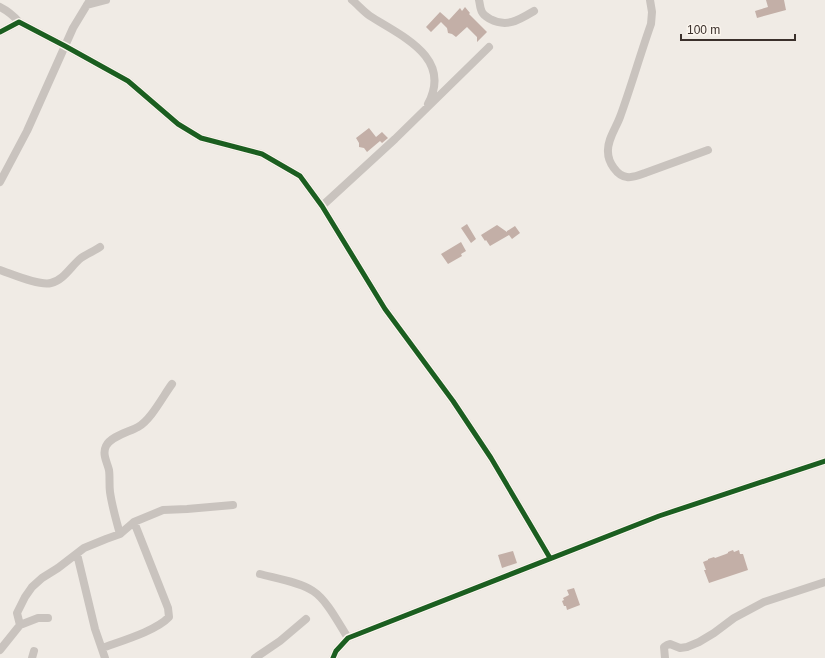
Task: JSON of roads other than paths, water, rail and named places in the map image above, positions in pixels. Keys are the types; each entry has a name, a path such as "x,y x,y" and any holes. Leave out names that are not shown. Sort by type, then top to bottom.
{"street":[{"path":"0,182 27,131 73,28 88,2 106,0"},
{"path":"352,0 368,15 414,44 425,54 431,66 434,79 434,88 431,99 426,108"},
{"path":"479,0 484,15 499,22 513,22 520,20 534,11"},
{"path":"650,0 652,12 651,24 609,143 609,160 620,175 628,178 645,174 708,150"},
{"path":"0,7 13,15 19,22 128,81 178,124 201,138 262,154 300,176 322,206 385,309 453,401 491,458 550,558"},
{"path":"0,32 19,22"},
{"path":"322,206 395,139 488,47"},
{"path":"0,270 36,282 50,283 61,278 82,257 100,247"},
{"path":"120,534 114,514 110,491 109,470 105,455 106,447 110,441 139,427 148,418 172,384"},
{"path":"333,658 336,651 348,638 659,516 825,461"},
{"path":"20,625 17,613 32,587 42,578 90,546 120,534 134,522 162,510 233,505"},
{"path":"102,648 148,631 164,622 169,617 168,608 134,522"},
{"path":"77,554 95,629 105,658"},
{"path":"260,574 304,586 314,591 323,600 348,638"},
{"path":"665,658 664,647 666,645 670,644 680,648 687,647 699,642 734,618 764,602 825,582"},
{"path":"0,650 20,625 38,618 48,618"},
{"path":"255,658 280,641 306,619"}]}
